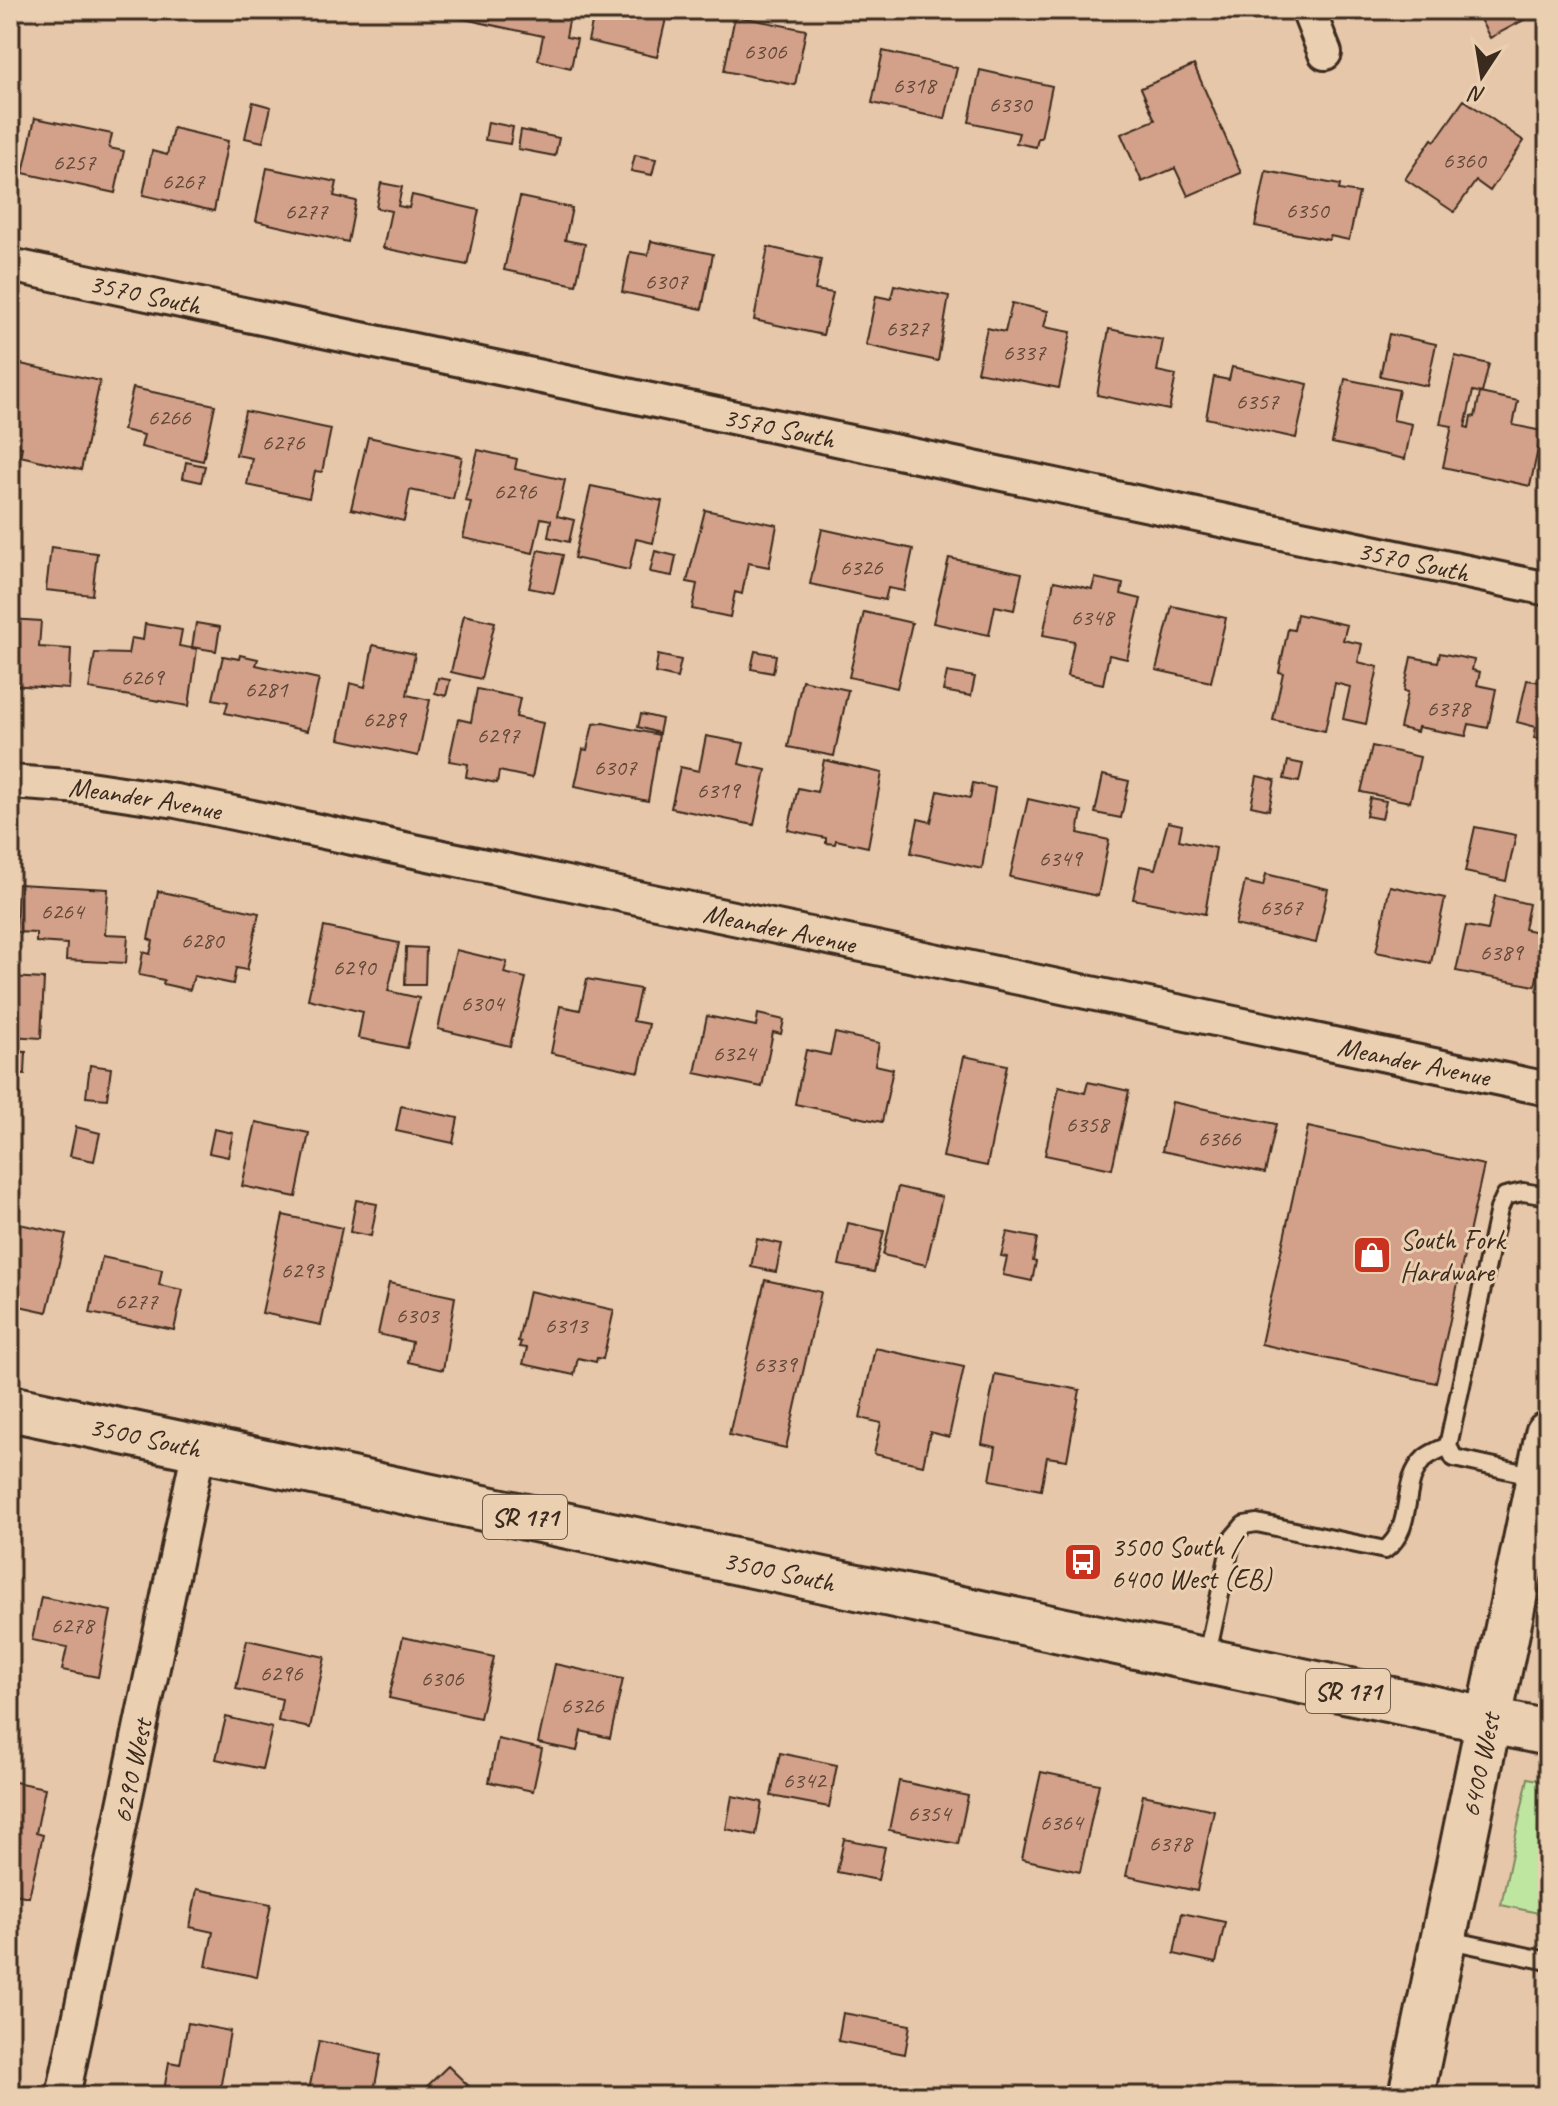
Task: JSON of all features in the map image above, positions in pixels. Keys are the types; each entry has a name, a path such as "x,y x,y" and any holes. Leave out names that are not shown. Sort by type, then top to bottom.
{"main road":[{"name":"3500 South","path":"10,1408 1548,1733"},
{"name":"6400 West","path":"1411,2096 1490,1720 1538,1528 1539,1476 1548,1434"}],"street":[{"path":"1308,10 1325,53"},
{"name":"3570 South","path":"10,265 1548,589"},
{"name":"Meander Avenue","path":"10,782 82,787 176,801 1548,1089"},
{"name":"6290 West","path":"63,2096 199,1448"}],"lane":[{"path":"1539,1476 1468,1463 1454,1458 1448,1446 1499,1209 1505,1196 1523,1192 1548,1196"},
{"path":"1206,1661 1232,1539 1244,1525 1257,1523 1385,1550 1396,1541 1403,1528 1412,1480 1425,1458 1448,1446"},
{"path":"1444,1938 1548,1961"}],"green space":[{"path":"1528,1778 1548,1782 1548,1915 1501,1905"}],"building":[{"path":"460,10 571,10 566,37 577,39 571,68 538,60 543,36 459,18"},
{"path":"595,10 668,10 657,57 588,41"},
{"path":"1475,10 1543,10 1490,38"},
{"path":"735,16 806,30 795,85 724,71"},
{"path":"883,51 957,68 945,119 872,103"},
{"path":"1194,65 1241,173 1188,196 1175,168 1142,182 1121,134 1155,120 1141,88"},
{"path":"980,70 1052,86 1041,138 1038,138 1036,147 1016,143 1019,133 969,122"},
{"path":"1464,100 1524,141 1490,191 1476,181 1454,212 1405,179"},
{"path":"253,102 271,107 263,142 245,138"},
{"path":"35,118 112,134 109,148 124,151 115,193 23,173"},
{"path":"488,122 513,127 510,144 485,140"},
{"path":"173,128 228,141 214,211 143,195 152,151 167,155"},
{"path":"521,130 559,138 555,156 518,149"},
{"path":"635,155 656,159 652,175 631,171"},
{"path":"267,168 337,182 334,196 356,201 348,242 256,221"},
{"path":"1266,171 1340,185 1339,190 1359,193 1349,240 1330,236 1329,240 1255,226"},
{"path":"381,183 402,187 398,206 409,208 412,195 479,210 467,265 383,248 391,211 376,208"},
{"path":"520,197 572,208 565,240 585,244 576,285 504,270"},
{"path":"651,241 713,254 702,309 622,292 630,252 648,255"},
{"path":"768,247 821,259 815,290 833,293 823,335 754,320"},
{"path":"894,285 949,296 938,361 866,345 876,296 891,299"},
{"path":"1012,303 1048,311 1044,327 1071,332 1059,388 977,372 987,328 1005,332"},
{"path":"1109,329 1163,340 1157,371 1176,375 1169,410 1097,395"},
{"path":"1389,334 1436,344 1427,386 1380,376"},
{"path":"1455,356 1489,364 1482,393 1473,391 1465,427 1469,428 1471,416 1475,417 1480,393 1518,401 1513,425 1542,431 1530,486 1443,467 1452,426 1440,424"},
{"path":"16,363 100,381 81,470 20,456 22,447 10,445 10,387"},
{"path":"1232,367 1308,384 1296,438 1206,418 1214,377 1229,380"},
{"path":"1345,379 1399,390 1393,420 1412,424 1405,459 1332,443"},
{"path":"133,388 215,405 203,461 141,447 144,435 123,430"},
{"path":"245,411 331,429 322,472 315,471 309,498 247,485 252,458 236,455"},
{"path":"368,437 462,457 453,499 410,490 404,521 351,509"},
{"path":"478,450 517,459 515,469 565,480 557,516 574,520 569,542 548,537 551,520 541,518 533,553 463,538 471,502 465,501"},
{"path":"186,462 205,466 201,482 183,478"},
{"path":"591,486 662,501 653,543 636,539 629,570 574,558"},
{"path":"705,510 777,525 769,567 748,563 742,594 735,592 730,617 692,609 697,584 687,582"},
{"path":"10,515 15,516 13,535 10,535"},
{"path":"822,529 913,549 904,591 888,588 885,600 810,584"},
{"path":"51,547 97,553 92,595 46,590"},
{"path":"538,550 563,555 554,593 529,588"},
{"path":"655,551 676,556 672,576 650,572"},
{"path":"949,558 1022,573 1014,610 995,606 989,635 933,623"},
{"path":"1095,578 1123,584 1121,594 1141,599 1127,659 1109,655 1103,684 1067,676 1074,641 1043,635 1054,581 1092,589"},
{"path":"1172,606 1226,618 1211,682 1156,670"},
{"path":"864,612 912,623 897,688 849,677"},
{"path":"1297,614 1347,625 1343,640 1362,644 1358,662 1378,667 1366,724 1343,719 1350,687 1335,683 1325,731 1273,720 1288,629 1294,630"},
{"path":"464,615 495,622 481,679 451,672"},
{"path":"10,619 41,621 39,647 71,649 69,689 10,685"},
{"path":"196,623 220,627 216,651 192,647"},
{"path":"145,624 182,630 179,646 197,649 189,706 89,689 95,653 128,654 131,638 143,640"},
{"path":"373,645 415,654 407,695 430,700 418,756 339,739 350,683 365,687"},
{"path":"755,651 776,655 773,673 751,669"},
{"path":"1440,653 1474,660 1472,670 1480,672 1477,685 1496,689 1488,728 1469,724 1466,736 1418,727 1417,732 1400,728 1411,657 1438,662"},
{"path":"240,655 258,659 256,665 319,679 307,731 225,713 228,702 213,699 223,656 239,659"},
{"path":"658,655 681,660 677,678 655,673"},
{"path":"947,672 975,677 971,696 943,691"},
{"path":"438,678 450,680 446,696 435,693"},
{"path":"802,680 848,690 834,756 788,747"},
{"path":"1527,680 1548,683 1548,741 1534,738 1536,727 1517,722"},
{"path":"477,689 520,698 516,717 543,723 532,778 499,771 497,783 466,777 468,764 449,761 458,719 471,722"},
{"path":"641,714 662,719 659,733 638,727"},
{"path":"603,723 659,735 648,801 575,786 583,749 587,750 593,724"},
{"path":"706,736 744,743 739,764 766,770 754,825 671,808 680,767 699,771"},
{"path":"1372,746 1420,757 1410,802 1361,792"},
{"path":"824,760 882,773 868,847 836,840 835,844 826,843 826,838 788,830 798,788 817,792"},
{"path":"1288,761 1303,764 1299,782 1284,779"},
{"path":"1103,775 1129,781 1121,818 1095,813"},
{"path":"1257,776 1275,780 1269,810 1251,806"},
{"path":"973,783 995,788 982,869 911,853 918,819 931,822 938,791 970,798"},
{"path":"1370,798 1386,801 1382,819 1366,816"},
{"path":"1028,799 1082,811 1078,833 1109,840 1098,896 1010,877"},
{"path":"1168,822 1182,825 1179,840 1216,848 1205,914 1133,899 1140,866 1155,869"},
{"path":"1475,827 1516,835 1506,881 1465,872"},
{"path":"1266,874 1328,889 1316,943 1235,925 1245,882 1263,886"},
{"path":"18,884 108,889 105,934 128,935 126,963 66,960 67,944 36,942 36,933 16,932"},
{"path":"1390,886 1445,898 1431,963 1376,952"},
{"path":"158,891 259,913 247,970 236,968 233,984 194,976 190,990 139,975 143,952 150,954 153,941 148,939"},
{"path":"1495,896 1529,904 1524,929 1547,934 1535,986 1456,971 1466,926 1488,930"},
{"path":"324,927 399,943 388,991 419,998 407,1048 358,1038 363,1012 308,999"},
{"path":"406,947 426,948 425,985 405,985"},
{"path":"456,950 507,962 504,973 526,978 510,1046 438,1029"},
{"path":"10,977 44,979 41,1038 10,1036"},
{"path":"587,979 640,989 633,1021 649,1024 639,1072 551,1053 560,1006 580,1010"},
{"path":"758,1014 784,1020 781,1034 773,1032 762,1087 695,1073 707,1016 756,1026"},
{"path":"835,1033 879,1043 875,1065 893,1069 882,1122 795,1104 806,1050 830,1055"},
{"path":"10,1051 26,1052 25,1074 10,1073"},
{"path":"964,1056 1007,1065 987,1166 943,1157"},
{"path":"90,1065 111,1068 107,1099 86,1097"},
{"path":"1088,1082 1129,1091 1112,1169 1045,1155 1059,1087 1085,1093"},
{"path":"1172,1102 1276,1124 1265,1173 1162,1151"},
{"path":"401,1106 458,1118 453,1143 396,1131"},
{"path":"256,1122 309,1133 296,1197 242,1186"},
{"path":"76,1127 100,1133 94,1161 70,1156"},
{"name":"South Fork Hardware","path":"1308,1127 1484,1165 1436,1383 1261,1344"},
{"path":"214,1129 233,1133 228,1157 209,1153"},
{"path":"898,1187 942,1197 926,1265 883,1255"},
{"path":"356,1200 377,1204 371,1236 350,1232"},
{"path":"283,1215 342,1228 321,1325 262,1313"},
{"path":"10,1222 66,1234 47,1312 10,1304"},
{"path":"848,1223 884,1231 874,1272 839,1265"},
{"path":"1007,1232 1037,1238 1032,1281 1003,1275 1007,1257 1001,1256"},
{"path":"757,1239 782,1244 776,1272 751,1267"},
{"path":"102,1257 162,1270 159,1285 183,1290 174,1330 90,1313"},
{"path":"765,1280 821,1292 786,1448 729,1435"},
{"path":"389,1283 455,1297 443,1370 408,1362 412,1342 378,1334"},
{"path":"529,1291 614,1310 603,1359 597,1358 596,1362 578,1358 574,1375 523,1364 527,1348 519,1347 521,1342 518,1341"},
{"path":"875,1348 964,1367 949,1437 930,1432 923,1465 874,1454 881,1423 860,1418"},
{"path":"995,1374 1080,1390 1067,1460 1047,1457 1041,1490 990,1480 996,1447 982,1444"},
{"path":"41,1597 111,1611 98,1677 62,1670 67,1647 32,1640"},
{"path":"403,1637 494,1657 480,1718 389,1698"},
{"path":"247,1640 325,1657 310,1728 278,1721 282,1699 236,1689"},
{"path":"555,1664 623,1679 610,1738 581,1731 577,1751 538,1743"},
{"path":"226,1717 272,1728 262,1769 216,1759"},
{"path":"498,1739 542,1749 533,1791 489,1782"},
{"path":"780,1753 837,1765 829,1807 771,1796"},
{"path":"1041,1772 1099,1784 1080,1872 1022,1859"},
{"path":"10,1781 45,1788 36,1833 43,1835 29,1897 10,1893"},
{"path":"899,1781 968,1796 958,1844 889,1830"},
{"path":"1143,1795 1214,1810 1197,1891 1126,1876"},
{"path":"732,1796 762,1802 756,1835 726,1829"},
{"path":"844,1839 885,1847 878,1880 837,1872"},
{"path":"197,1889 271,1904 257,1977 206,1966 213,1932 190,1927"},
{"path":"1182,1913 1225,1922 1216,1963 1174,1954"},
{"path":"843,2013 910,2025 905,2054 838,2041"},
{"path":"188,2023 230,2031 219,2096 163,2096 169,2062 180,2064"},
{"path":"319,2041 381,2054 373,2096 308,2095"},
{"path":"448,2066 479,2096 417,2096"}],"place":[{"name":"South Fork Hardware","path":"1372,1255"},
{"name":"3500 South / 6400 West (EB)","path":"1083,1562"}]}
